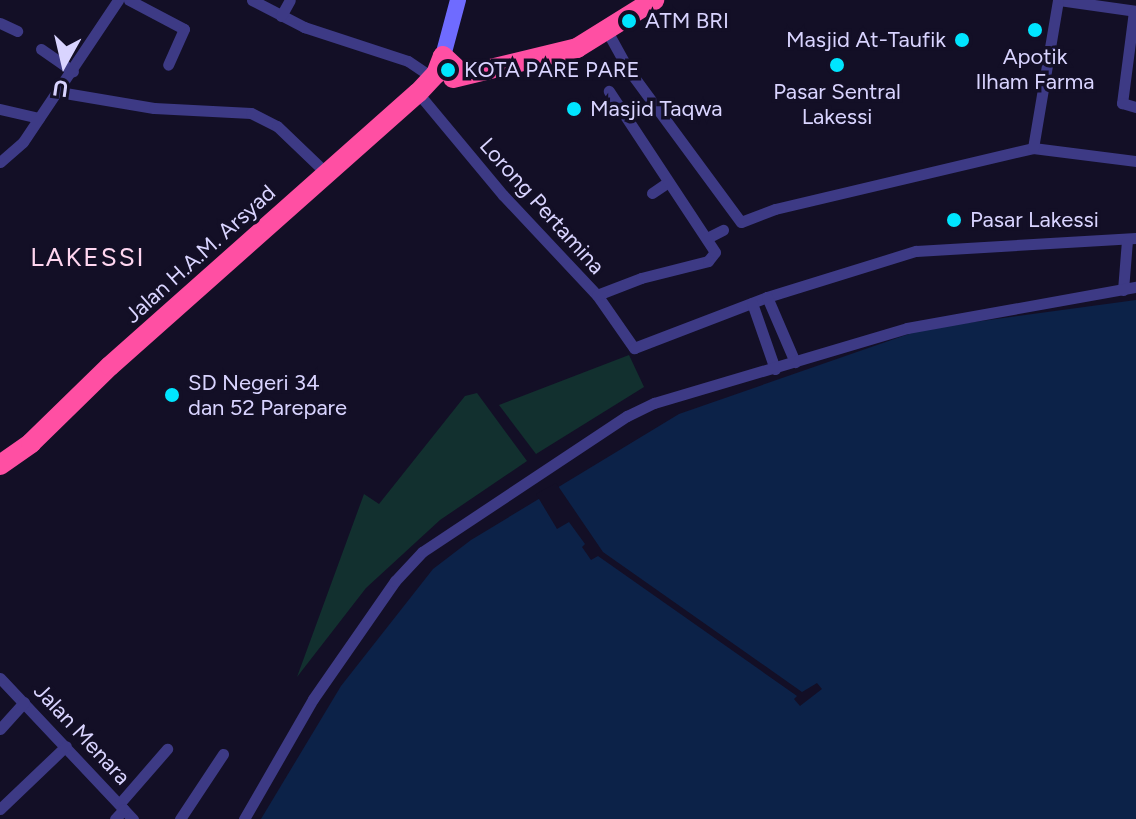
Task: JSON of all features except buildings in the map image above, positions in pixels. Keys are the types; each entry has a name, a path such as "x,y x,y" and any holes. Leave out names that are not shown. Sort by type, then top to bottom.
{"highway":[{"path":"462,74 443,56 433,78 449,79 553,57 591,42 646,2"},
{"name":"Jalan H.A.M. Arsyad","path":"0,465 31,443 110,366 433,78"}],"main road":[{"path":"443,56 458,0"}],"street":[{"path":"0,176 1,162 23,142 118,0"},
{"path":"129,0 184,29 168,65"},
{"path":"252,0 334,38 408,61 433,78"},
{"path":"281,16 290,0"},
{"path":"1033,148 1058,0 1135,11 1122,103 1136,107"},
{"path":"0,23 17,31"},
{"path":"607,31 628,69 741,222 775,209 1033,148 1136,161"},
{"path":"41,49 73,71"},
{"path":"597,295 641,278 708,261 715,252 609,91"},
{"path":"59,92 154,108 251,113 277,126 326,173"},
{"name":"Lorong Pertamina","path":"418,93 503,195 597,295 634,348 752,303"},
{"path":"0,109 39,118"},
{"path":"652,193 667,183"},
{"path":"707,238 723,230"},
{"path":"775,369 752,303 916,251 1132,239 1123,290"},
{"path":"244,819 313,699 395,581 422,552 565,456 654,403 940,321 1136,287"},
{"path":"767,297 795,362"},
{"name":"Jalan Menara","path":"0,678 133,819"},
{"path":"0,729 24,702"},
{"path":"0,809 66,746"},
{"path":"115,819 167,749"},
{"path":"180,819 223,754"}],"green space":[{"path":"629,355 644,387 536,454 499,405"},
{"path":"477,393 527,461 440,520 366,588 297,677 364,494 379,504 465,396"}],"water":[{"path":"1136,300 1136,819 261,819 341,686 433,569 471,540 679,414 923,329"}],"pier":[{"path":"556,483 603,552 802,692 817,683 822,689 800,706 794,699 797,696 598,556 591,560 582,547 585,544 569,522 557,529 536,494"}],"place":[{"name":"ATM BRI","path":"629,21"},
{"name":"Apotik Ilham Farma","path":"1035,30"},
{"name":"Masjid At-Taufik","path":"962,40"},
{"name":"Pasar Sentral Lakessi","path":"837,65"},
{"name":"KOTA PARE PARE","path":"448,70"},
{"name":"Masjid Taqwa","path":"574,109"},
{"name":"Pasar Lakessi","path":"954,220"},
{"name":"SD Negeri 34 dan 52 Parepare","path":"172,395"}],"district":[{"name":"LAKESSI","path":"88,258"}]}
